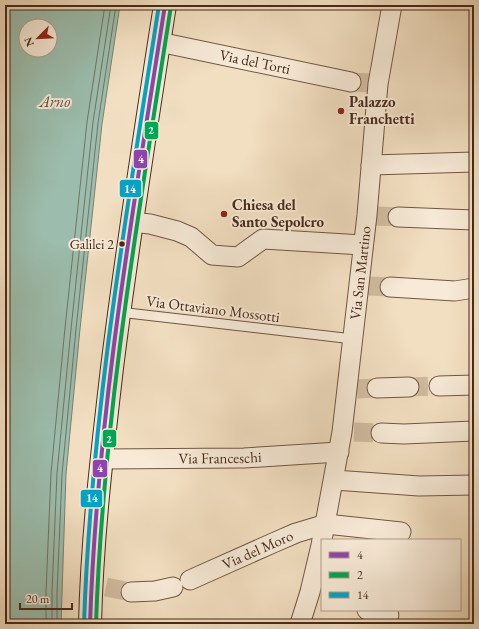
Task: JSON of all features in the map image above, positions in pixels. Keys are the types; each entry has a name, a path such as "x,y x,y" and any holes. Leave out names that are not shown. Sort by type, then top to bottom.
{"street":[{"path":"90,624 99,586 96,499 119,312 165,5"},
{"name":"Via San Martino","path":"324,535 339,452 348,432 352,389 353,338 363,285 364,245 371,216 371,165 375,84 392,5"},
{"name":"Via del Torti","path":"159,42 351,82"},
{"path":"371,165 474,162"},
{"path":"398,217 474,220"},
{"path":"132,222 177,230 191,237 212,255 238,257 263,239 364,245"},
{"path":"390,287 455,291 474,288"},
{"path":"439,386 474,384"},
{"path":"377,388 409,387"},
{"path":"381,433 404,434 474,431"},
{"name":"Via Franceschi","path":"101,459 244,458 339,452"},
{"path":"334,480 420,486 474,485"},
{"path":"324,535 401,532"},
{"name":"Via del Moro","path":"131,592 155,591 182,584 296,533 324,535"},
{"name":"Via San Martino","path":"300,624 316,594 321,557"},
{"path":"371,611 389,616"}],"lane":[{"name":"Via Ottaviano Mossotti","path":"119,312 304,334 353,338"}],"water":[{"name":"Arno","path":"5,5 120,5 102,124 66,474 61,624 5,624"}],"tunnel":[{"path":"351,82 372,83"},
{"path":"375,216 398,217"},
{"path":"367,286 390,287"},
{"path":"409,387 439,386"},
{"path":"357,389 377,388"},
{"path":"354,432 381,433"},
{"path":"106,587 131,592"}],"transit line":[{"name":"14","path":"84,624 94,468 102,391 123,236 159,5"},
{"name":"4","path":"90,624 100,468 108,391 129,236 165,5"},
{"name":"2","path":"96,624 100,546 114,392 135,237 171,6"}],"place":[{"name":"Palazzo Franchetti","path":"341,111"},
{"name":"Chiesa del Santo Sepolcro","path":"224,214"},
{"name":"Galilei 2","path":"122,244"}]}
